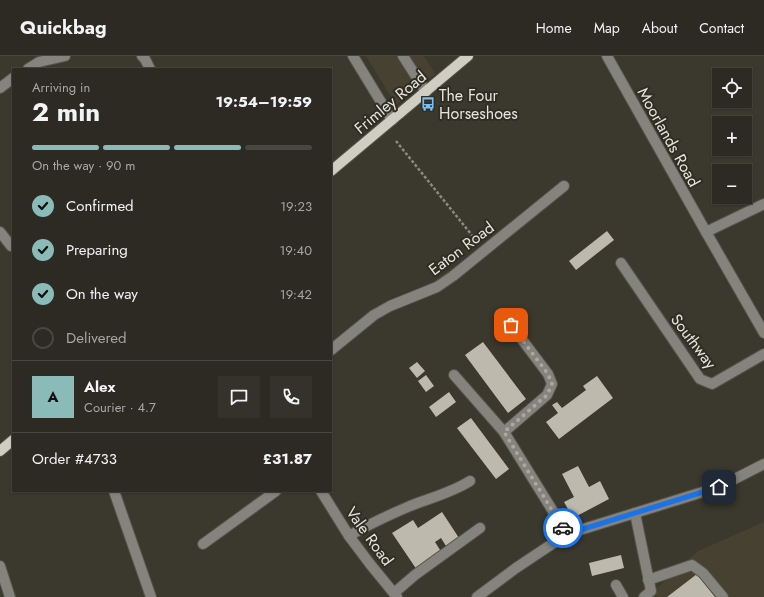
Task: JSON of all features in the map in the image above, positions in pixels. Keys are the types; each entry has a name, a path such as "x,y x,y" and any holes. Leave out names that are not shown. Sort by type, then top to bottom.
{"main road":[{"name":"Frimley Road","path":"332,170 468,56"},
{"path":"0,451 12,441"}],"street":[{"path":"30,68 39,62 65,56"},
{"path":"142,56 150,68"},
{"path":"353,56 392,120"},
{"path":"403,56 426,92"},
{"name":"Moorlands Road","path":"607,56 764,334"},
{"path":"0,88 12,79"},
{"name":"Eaton Road","path":"332,349 374,315 390,306 437,287 453,276 564,186"},
{"path":"706,232 764,204"},
{"path":"0,232 11,246"},
{"name":"Southway","path":"621,263 700,379 712,384 764,354"},
{"path":"504,432 547,395 552,384 548,374 511,325"},
{"path":"454,375 504,432 567,534"},
{"path":"477,597 516,568 567,534 719,487 764,464"},
{"path":"350,536 370,524 410,506 460,488 470,481"},
{"path":"114,492 151,597"},
{"path":"203,544 275,492"},
{"name":"Vale Road","path":"322,492 370,564 396,595"},
{"path":"635,513 651,591 644,597"},
{"path":"396,595 415,575 480,528"},
{"path":"648,580 692,565 703,573 723,597"},
{"path":"0,566 10,597"},
{"path":"616,586 623,597"}],"path":[{"path":"396,141 484,251"}],"shaded area":[{"path":"366,56 424,56 435,74 396,105"},
{"path":"764,522 764,597 647,597 698,551"}],"building":[{"path":"607,231 614,240 576,270 569,261"},
{"path":"483,342 526,399 508,413 465,355"},
{"path":"417,362 425,371 417,378 409,368"},
{"path":"426,375 434,386 426,392 418,381"},
{"path":"597,376 613,398 559,439 546,422 558,413 552,405 557,402 562,408 586,390 583,386"},
{"path":"449,392 456,402 436,417 429,407"},
{"path":"471,418 509,469 496,479 457,428"},
{"path":"578,466 589,487 600,481 609,499 573,518 564,502 574,497 562,474"},
{"path":"442,512 459,538 446,546 441,538 435,542 442,553 417,570 392,533 413,520 418,528"},
{"path":"621,555 624,568 592,576 589,563"},
{"path":"697,574 715,597 667,597"}],"way so far":[{"path":"511,325 548,374 552,384 547,395 504,432 563,528"}],"place":[{"name":"The Four Horseshoes","path":"428,104"}],"route":[{"path":"563,528 567,534 719,487"}]}
